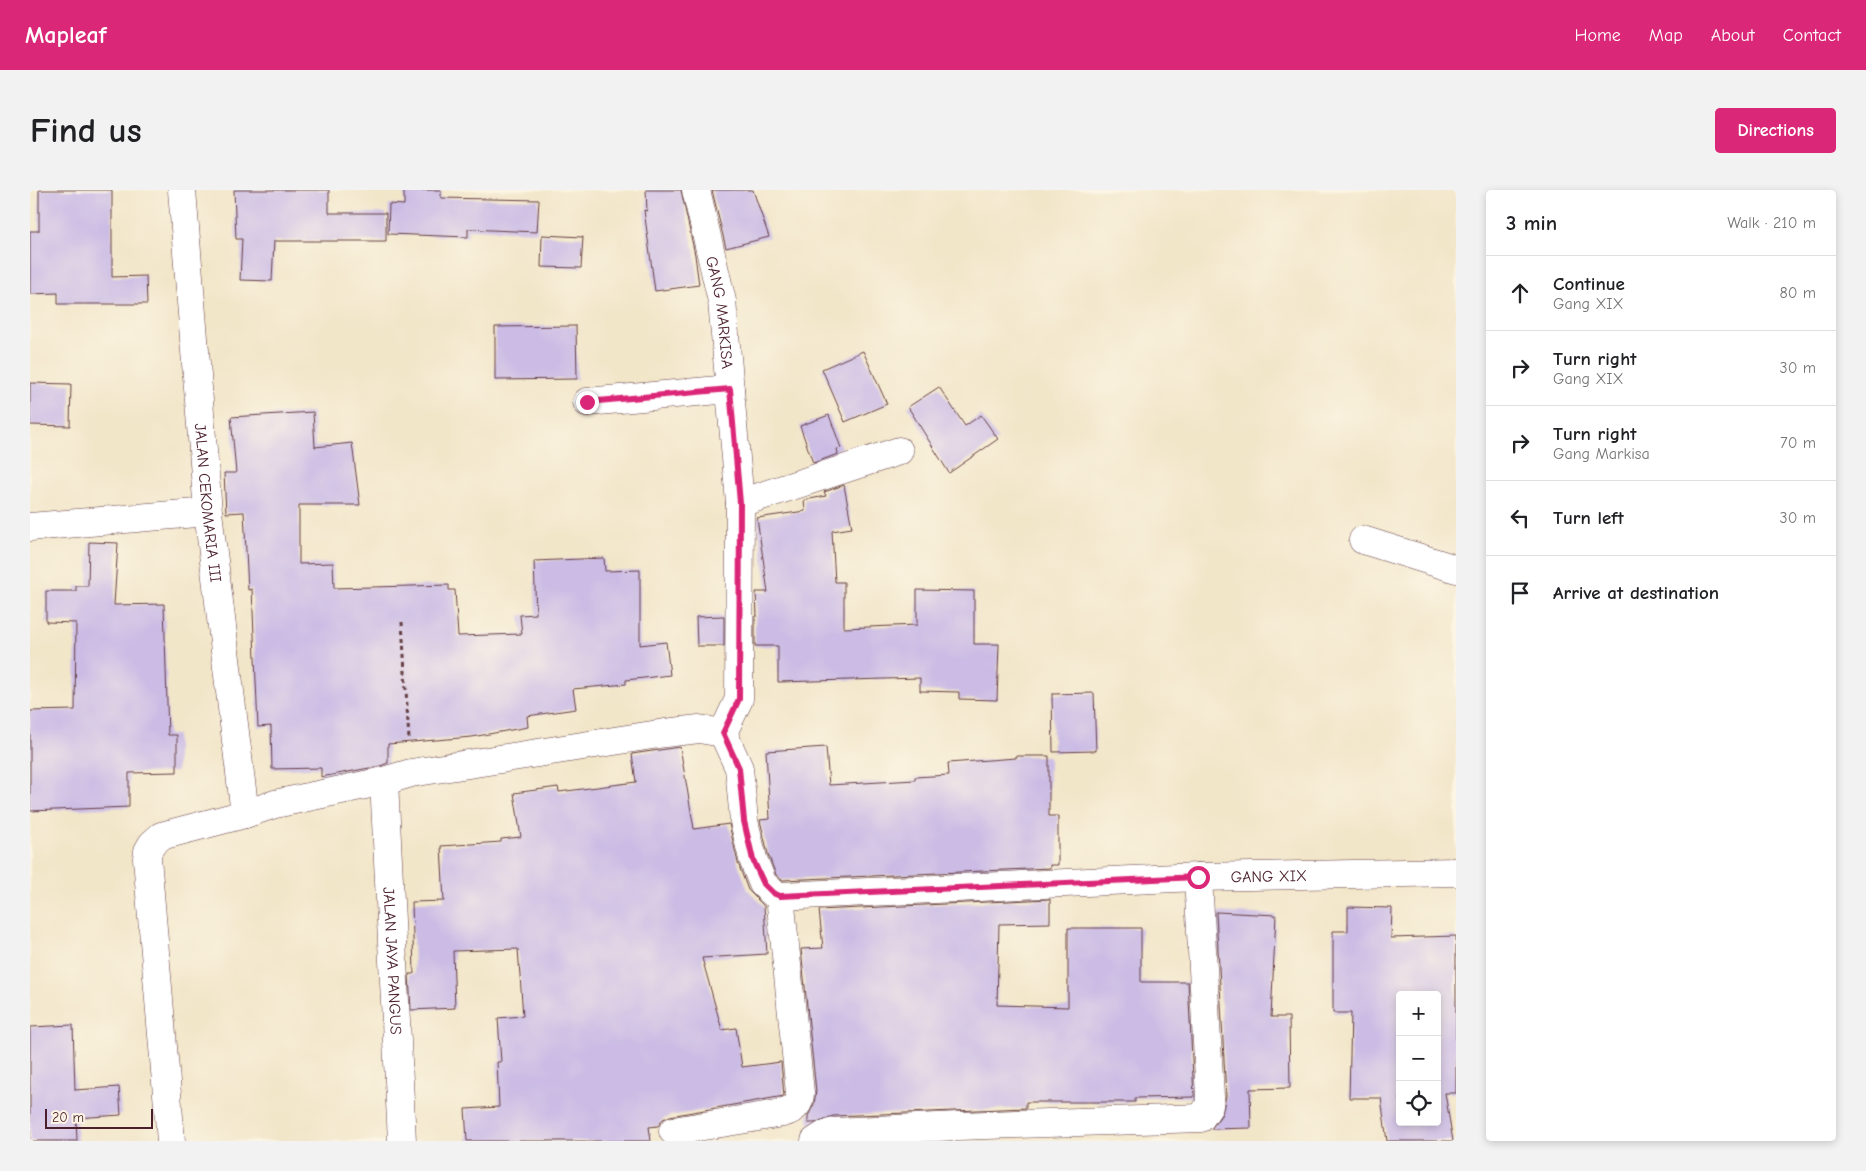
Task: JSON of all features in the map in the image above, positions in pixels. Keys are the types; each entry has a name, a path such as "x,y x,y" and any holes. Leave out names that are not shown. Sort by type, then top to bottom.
{"street":[{"name":"JALAN CEKOMARIA III","path":"182,190 208,512 245,814"},
{"name":"GANG MARKISA","path":"696,190 722,301 740,503 739,699 723,733"},
{"path":"587,402 730,389"},
{"path":"740,503 899,451"},
{"path":"30,526 208,512"},
{"path":"1363,540 1456,569"},
{"path":"171,1141 148,851 155,839 275,804 384,781 411,773 699,729 723,733 739,768 744,821 753,860 764,884 773,893 780,896 800,1093 798,1105 783,1114 673,1131"},
{"name":"JALAN JAYA PANGUS","path":"384,781 402,1141"},
{"name":"GANG XIX","path":"780,896 1198,877 1456,872"},
{"path":"815,1141 826,1134 834,1132 958,1133 1201,1129 1210,1097 1198,877"}],"path":[{"path":"402,622 411,773"}],"building":[{"path":"39,190 112,190 112,277 146,276 147,304 58,304 58,293 30,294 30,231 39,231"},
{"path":"234,190 329,190 329,213 386,213 386,241 274,241 272,281 240,280 242,239 236,239"},
{"path":"404,190 441,190 441,198 539,200 537,232 468,229 468,237 388,234 389,204 404,205"},
{"path":"646,190 681,190 695,255 699,285 655,291 644,210 647,211"},
{"path":"712,190 753,190 769,237 726,248"},
{"path":"542,235 583,237 581,268 541,267"},
{"path":"576,326 577,379 495,380 495,327"},
{"path":"863,351 887,404 845,422 822,369"},
{"path":"30,383 71,384 70,426 30,425"},
{"path":"939,387 965,426 981,415 998,439 949,473 908,407"},
{"path":"313,412 315,447 352,443 360,505 299,505 299,564 333,563 334,588 449,585 449,590 455,590 458,636 522,634 520,615 536,614 534,561 604,558 605,571 640,570 640,645 666,642 670,675 626,680 626,684 573,689 576,709 527,716 528,727 472,737 388,744 388,763 380,766 321,777 321,768 272,769 271,726 258,727 252,589 248,590 244,512 226,513 224,473 236,473 231,417"},
{"path":"829,415 841,448 837,449 838,454 813,463 800,426"},
{"path":"844,485 852,528 832,531 835,582 844,582 844,628 917,625 917,590 974,591 974,644 999,644 997,700 959,699 959,692 920,691 920,678 778,682 778,646 755,646 756,592 768,592 757,518 805,511 804,500 826,496 824,492"},
{"path":"89,542 118,543 114,605 164,604 168,735 177,735 177,772 129,773 129,807 30,811 30,711 75,710 76,623 46,622 46,591 76,591 76,586 88,586"},
{"path":"724,616 724,646 697,646 696,617"},
{"path":"1094,693 1096,751 1053,752 1052,694"},
{"path":"680,747 694,829 729,824 738,863 748,890 764,906 767,954 702,958 722,1030 736,1028 742,1067 781,1062 784,1096 670,1116 663,1119 658,1126 649,1127 651,1141 467,1141 465,1109 499,1107 497,1062 501,1062 498,1018 523,1016 518,949 453,951 455,1008 411,1010 409,974 414,974 412,902 444,901 441,846 501,842 501,839 521,837 514,793 558,787 559,792 636,782 632,754"},
{"path":"826,747 829,785 915,780 915,777 949,775 948,763 1016,758 1016,756 1049,756 1049,816 1058,816 1058,865 1050,865 1050,868 782,880 776,875 768,854 760,820 770,819 766,751"},
{"path":"1050,899 1050,923 999,924 997,1005 1068,1007 1068,928 1141,928 1141,982 1188,982 1194,1097 1135,1098 1135,1102 1026,1102 1026,1108 833,1116 814,1123 808,1123 808,1116 814,1104 816,1091 801,949 823,948 819,910"},
{"path":"1348,907 1392,908 1391,938 1456,936 1456,1093 1445,1093 1453,1141 1387,1141 1381,1098 1349,1098 1351,1013 1333,1013 1333,931 1348,931"},
{"path":"1216,912 1276,915 1271,1017 1289,1017 1290,1088 1250,1089 1251,1128 1211,1129 1222,1114 1226,1096"},
{"path":"73,1025 75,1090 119,1087 121,1115 76,1118 77,1141 30,1141 30,1027"}],"route":[{"path":"587,402 730,389 740,503 739,699 723,733 739,768 744,821 753,860 764,884 773,893 780,896 1198,877"}]}
